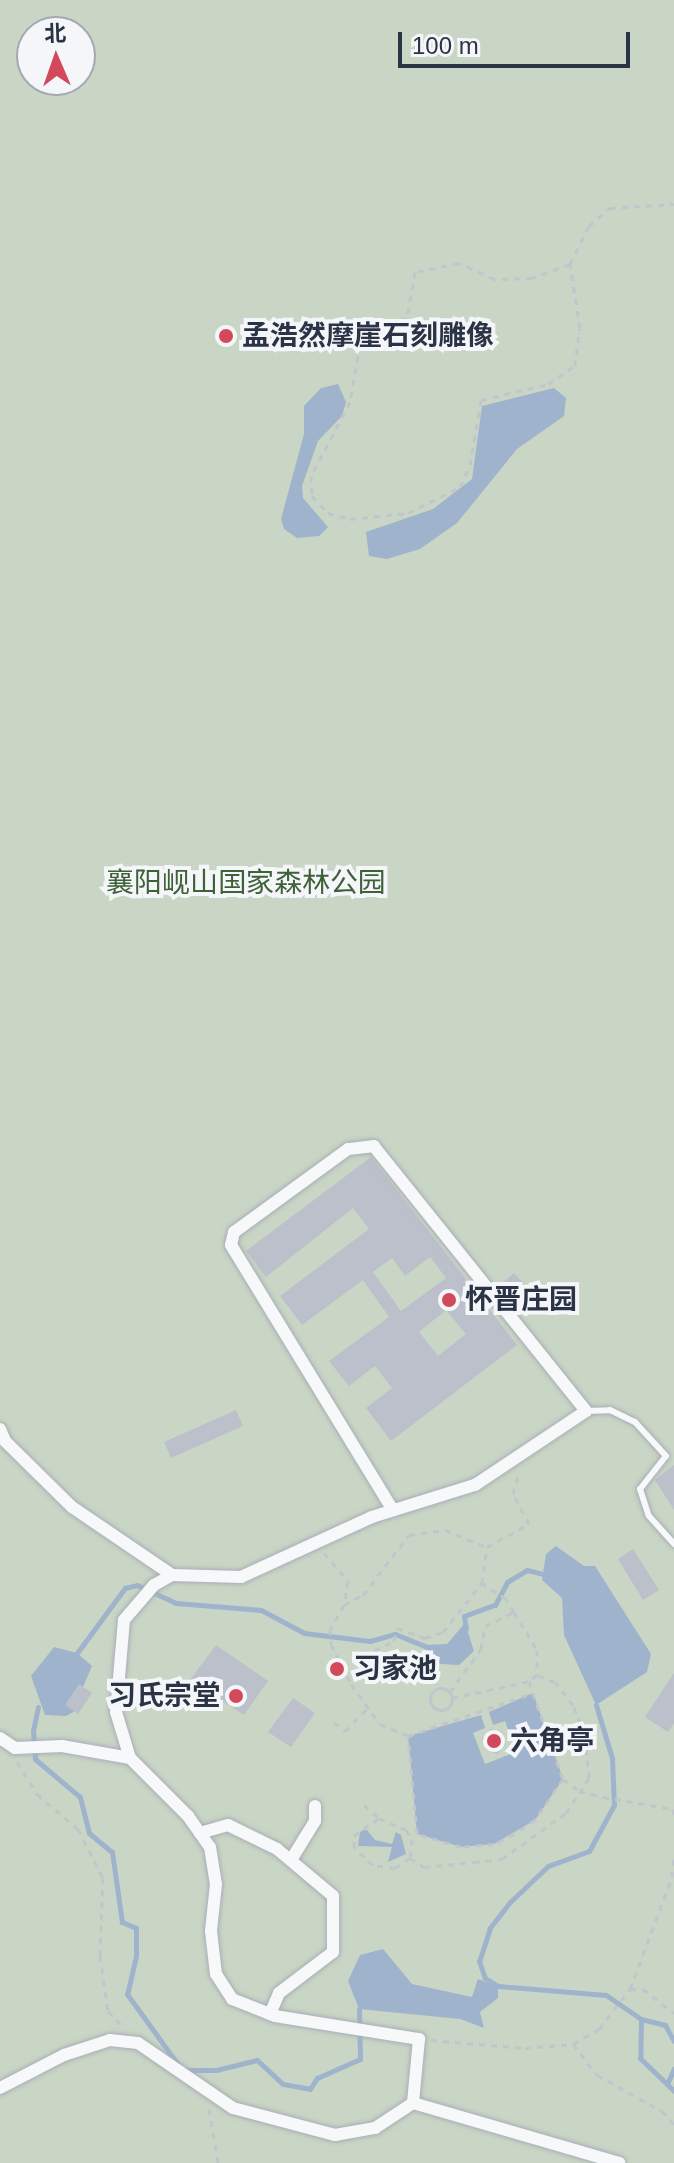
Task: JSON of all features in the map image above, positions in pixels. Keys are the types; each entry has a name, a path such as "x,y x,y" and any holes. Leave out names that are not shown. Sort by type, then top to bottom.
{"street":[{"path":"392,1509 231,1245 234,1232 348,1149 374,1146 586,1411 475,1485 392,1509 241,1577 172,1575 154,1585 124,1620 116,1672 116,1712 130,1758 210,1847 216,1884 211,1931 216,1974 232,1999 270,2014 419,2039 413,2103"},
{"path":"2,1439 72,1507 172,1575"},
{"path":"0,1738 20,1748 62,1746 130,1758"},
{"path":"291,1860 315,1821 315,1806"},
{"path":"200,1833 228,1825 291,1860 333,1896 333,1952 279,1993 270,2014"},
{"path":"0,2088 64,2055 110,2040 138,2043 233,2108 335,2135 375,2128 413,2103 619,2163"}],"lane":[{"path":"586,1411 610,1410 635,1422 666,1456"},
{"path":"674,1448 640,1489 649,1516 674,1544"}],"path":[{"path":"570,264 532,278 494,279 459,263 415,272 407,318 368,331 360,344 350,402 311,476 312,496 328,513 350,519 408,513 460,487 470,465 481,400 548,384 575,366 580,328 570,264 589,226 610,208 674,204"},
{"path":"487,1547 529,1524 513,1494 517,1457"},
{"path":"344,1605 363,1595 409,1535 445,1530 487,1547"},
{"path":"315,1545 348,1581 344,1605 330,1629 331,1644 380,1724 408,1736 533,1693"},
{"path":"342,1666 394,1641 397,1628 425,1638 443,1632 482,1583 487,1547"},
{"path":"482,1583 506,1599 537,1650 537,1675"},
{"path":"450,1692 481,1649 485,1626 514,1612"},
{"path":"450,1692 435,1689 431,1703 444,1709 452,1698 529,1681 537,1675"},
{"path":"410,1858 424,1867 502,1859 566,1813 589,1778 585,1735 573,1705 555,1682 537,1675"},
{"path":"529,1681 563,1779 579,1791 619,1802 673,1809 674,1816"},
{"path":"450,1692 452,1698"},
{"path":"334,1722 345,1731 368,1708"},
{"path":"408,1736 417,1834 461,1847 494,1844 514,1834 535,1820 563,1779"},
{"path":"20,1748 17,1768 78,1829 103,1878 100,1956 108,2011 138,2043"},
{"path":"364,1805 379,1818 406,1830 412,1839 410,1858"},
{"path":"379,1818 367,1822 354,1836 354,1847 364,1860 395,1868 410,1858"},
{"path":"419,2039 525,2048 573,2044 599,2029 630,1989 672,1877 674,1855"},
{"path":"630,1989 643,1989 674,2013"},
{"path":"573,2044 597,2075 662,2111 674,2124"},
{"path":"196,2084 209,2109 218,2163"}],"green space":[{"name":"襄阳岘山国家森林公园","path":"0,0 674,0 674,2163 0,2163"}],"water":[{"path":"338,384 346,402 342,416 318,441 302,486 303,498 328,527 319,536 297,538 284,529 281,519 304,434 304,406 321,388"},
{"path":"554,388 566,398 564,416 517,449 457,523 420,549 387,559 369,556 366,532 433,509 472,479 482,406"},
{"path":"556,1546 584,1566 595,1566 651,1654 647,1672 596,1705 564,1635 562,1598 542,1580 546,1554"},
{"path":"465,1623 474,1651 459,1665 440,1664 424,1645 447,1644"},
{"path":"54,1647 77,1653 92,1666 83,1687 79,1684 75,1711 66,1716 45,1715 31,1676"},
{"name":"习家池","path":"533,1693 563,1779 535,1820 494,1844 461,1847 417,1834 408,1736 481,1715 485,1728 473,1733 485,1764 516,1752 505,1721 493,1725 489,1712"},
{"path":"366,1829 375,1840 392,1844 396,1832 401,1835 406,1854 388,1862 392,1847 358,1846 360,1832"},
{"path":"383,1949 412,1984 472,1997 478,1979 498,1986 498,1998 480,2012 484,2028 460,2019 359,2009 348,1981 360,1955"}],"building":[{"name":"怀晋庄园","path":"371,1157 517,1345 391,1441 366,1408 392,1388 375,1366 349,1386 329,1361 389,1317 363,1280 302,1325 280,1296 369,1229 353,1208 266,1277 246,1251","holes":["430,1257 446,1278 401,1311 373,1272 392,1258 405,1276","446,1310 466,1334 438,1356 419,1332"]},
{"path":"514,1273 535,1296 521,1308 500,1285"},
{"path":"236,1410 243,1426 171,1458 164,1442"},
{"path":"674,1465 674,1510 655,1480"},
{"path":"633,1549 659,1590 643,1600 618,1559"},
{"path":"216,1645 268,1681 244,1715 190,1680"},
{"path":"674,1673 674,1723 668,1732 645,1717"},
{"path":"79,1684 92,1693 78,1714 65,1705"},
{"path":"293,1698 315,1713 291,1747 268,1732"},
{"name":"六角亭","path":"490,1729 502,1731 506,1744 498,1754 486,1750 482,1738"}],"waterway":[{"path":"466,1629 464,1616 495,1605 507,1582 527,1570 543,1574"},
{"path":"77,1653 125,1588 137,1585 176,1603 261,1610 304,1633 370,1641 395,1634 428,1647"},
{"path":"596,1705 612,1758 614,1805 589,1851 548,1866 510,1902 490,1928 479,1961 485,1978 498,1986 606,1995 641,2019 665,2025 674,2041"},
{"path":"38,1707 33,1730 35,1759 80,1797 89,1833 112,1852 122,1922 136,1928 136,1956 127,1994 182,2070 216,2070 257,2060 283,2084 310,2089 317,2078 360,2059 359,2009"},
{"path":"641,2019 640,2058 674,2091"},
{"path":"667,2084 674,2068"}],"place":[{"name":"孟浩然摩崖石刻雕像","path":"226,336"},
{"name":"怀晋庄园","path":"449,1300"},
{"name":"习家池","path":"337,1669"},
{"name":"习氏宗堂","path":"236,1696"},
{"name":"六角亭","path":"494,1741"}]}
